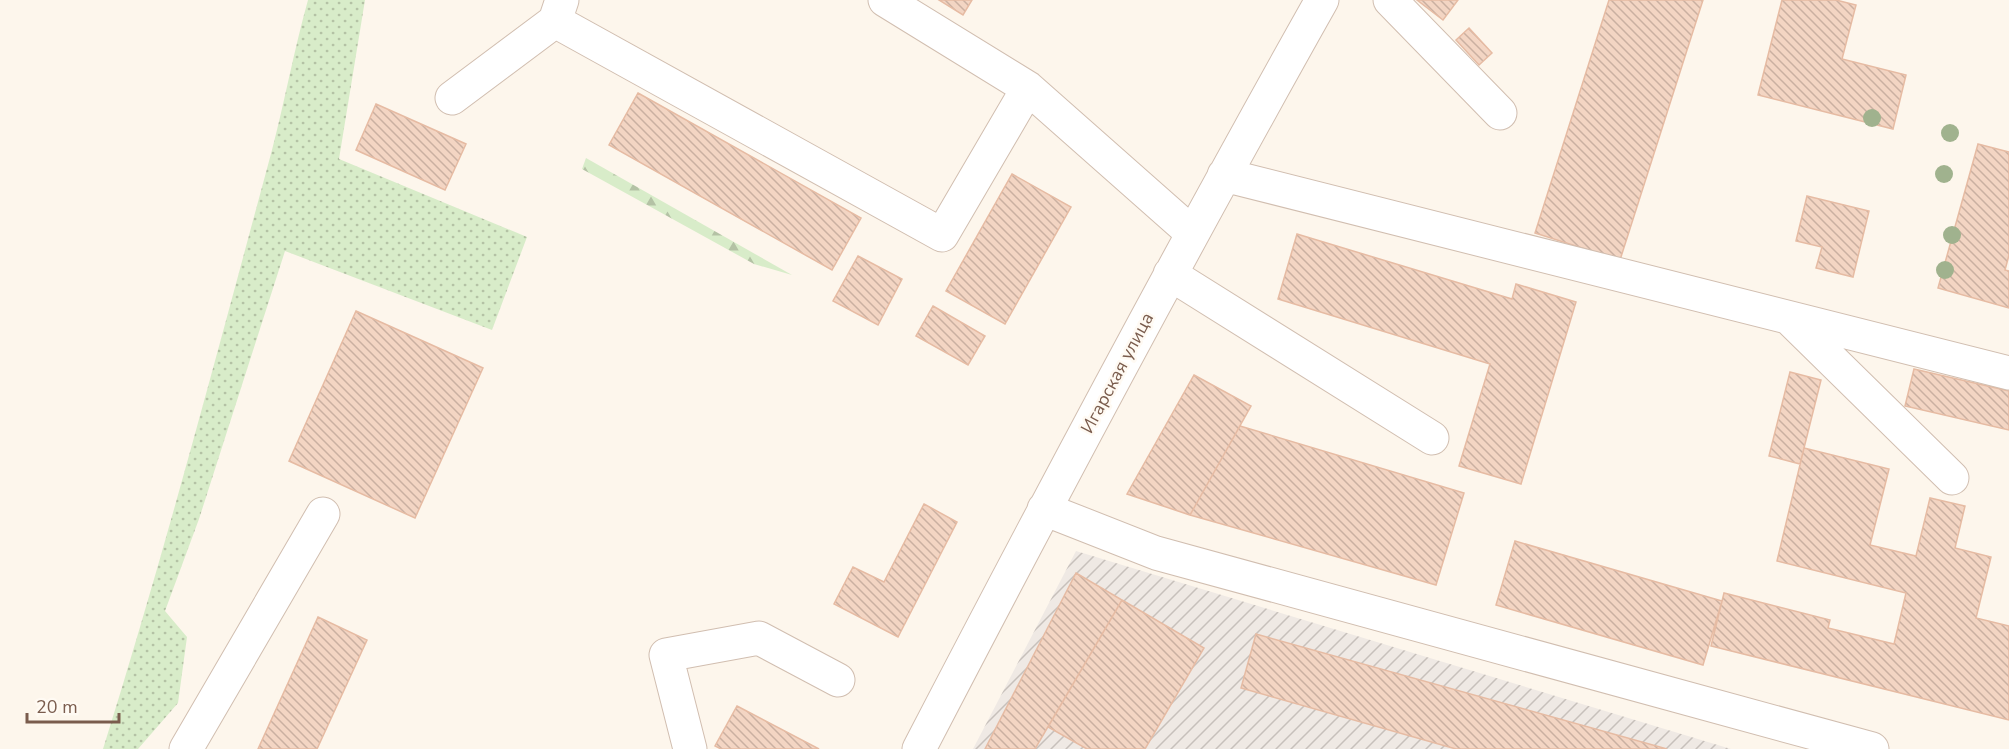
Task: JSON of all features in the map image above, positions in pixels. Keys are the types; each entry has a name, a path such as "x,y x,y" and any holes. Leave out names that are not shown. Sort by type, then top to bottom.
{"street":[{"path":"885,0 1028,88 1192,232"},
{"name":"Игарская улица","path":"919,749 1192,232 1322,0"},
{"path":"1390,0 1500,113"},
{"path":"452,98 559,10 942,235 1028,88"},
{"path":"1224,176 2009,373"},
{"path":"1170,274 1432,438"},
{"path":"1789,317 1952,478"},
{"path":"1044,509 1156,553 1872,749"},
{"path":"186,749 323,514"},
{"path":"690,749 666,655 759,638 838,680"}],"shaded area":[{"path":"1076,551 1731,749 973,749"}],"green space":[{"path":"308,0 365,0 339,159 527,237 492,330 285,251 199,519 165,611 187,637 178,703 138,749 103,749 148,600 211,375 272,150"},
{"path":"586,158 792,275 754,264 582,169"}],"building":[{"path":"939,0 972,0 963,15"},
{"path":"1417,0 1458,0 1443,20"},
{"path":"1609,0 1703,0 1620,260 1535,233"},
{"path":"1782,0 1836,0 1856,5 1842,59 1906,75 1893,129 1758,95"},
{"path":"1469,28 1492,53 1479,65 1456,40"},
{"path":"638,93 861,218 832,270 609,145"},
{"path":"376,104 466,144 445,190 356,150"},
{"path":"1978,144 2009,152 2009,255 2005,270 2009,271 2009,308 1938,288"},
{"path":"1012,174 1071,207 1005,324 946,291"},
{"path":"1807,196 1869,211 1853,277 1816,268 1822,247 1796,241"},
{"path":"1297,234 1512,299 1516,284 1576,302 1521,484 1459,466 1490,364 1278,299"},
{"path":"858,256 902,279 878,325 833,301"},
{"path":"933,306 985,336 968,365 916,336"},
{"path":"356,311 483,368 415,518 289,461"},
{"path":"1914,369 2009,391 2009,430 1905,406"},
{"path":"1790,372 1821,380 1800,464 1769,456"},
{"path":"1194,375 1251,406 1190,515 1127,494"},
{"path":"1240,426 1464,493 1436,585 1190,515"},
{"path":"1804,448 1889,469 1870,545 1916,556 1930,498 1965,506 1955,548 1991,557 1976,618 2009,626 2009,720 1711,646 1724,593 1830,620 1828,628 1894,644 1906,593 1777,561"},
{"path":"924,504 957,522 898,637 834,604 853,567 884,582"},
{"path":"1515,541 1722,601 1703,665 1496,605"},
{"path":"1076,573 1122,600 1035,749 985,749"},
{"path":"1122,600 1204,648 1145,749 1087,749 1048,727"},
{"path":"318,617 367,640 317,749 258,749"},
{"path":"1256,634 1667,749 1456,749 1241,688"},
{"path":"737,706 819,749 721,749 715,746"}]}
